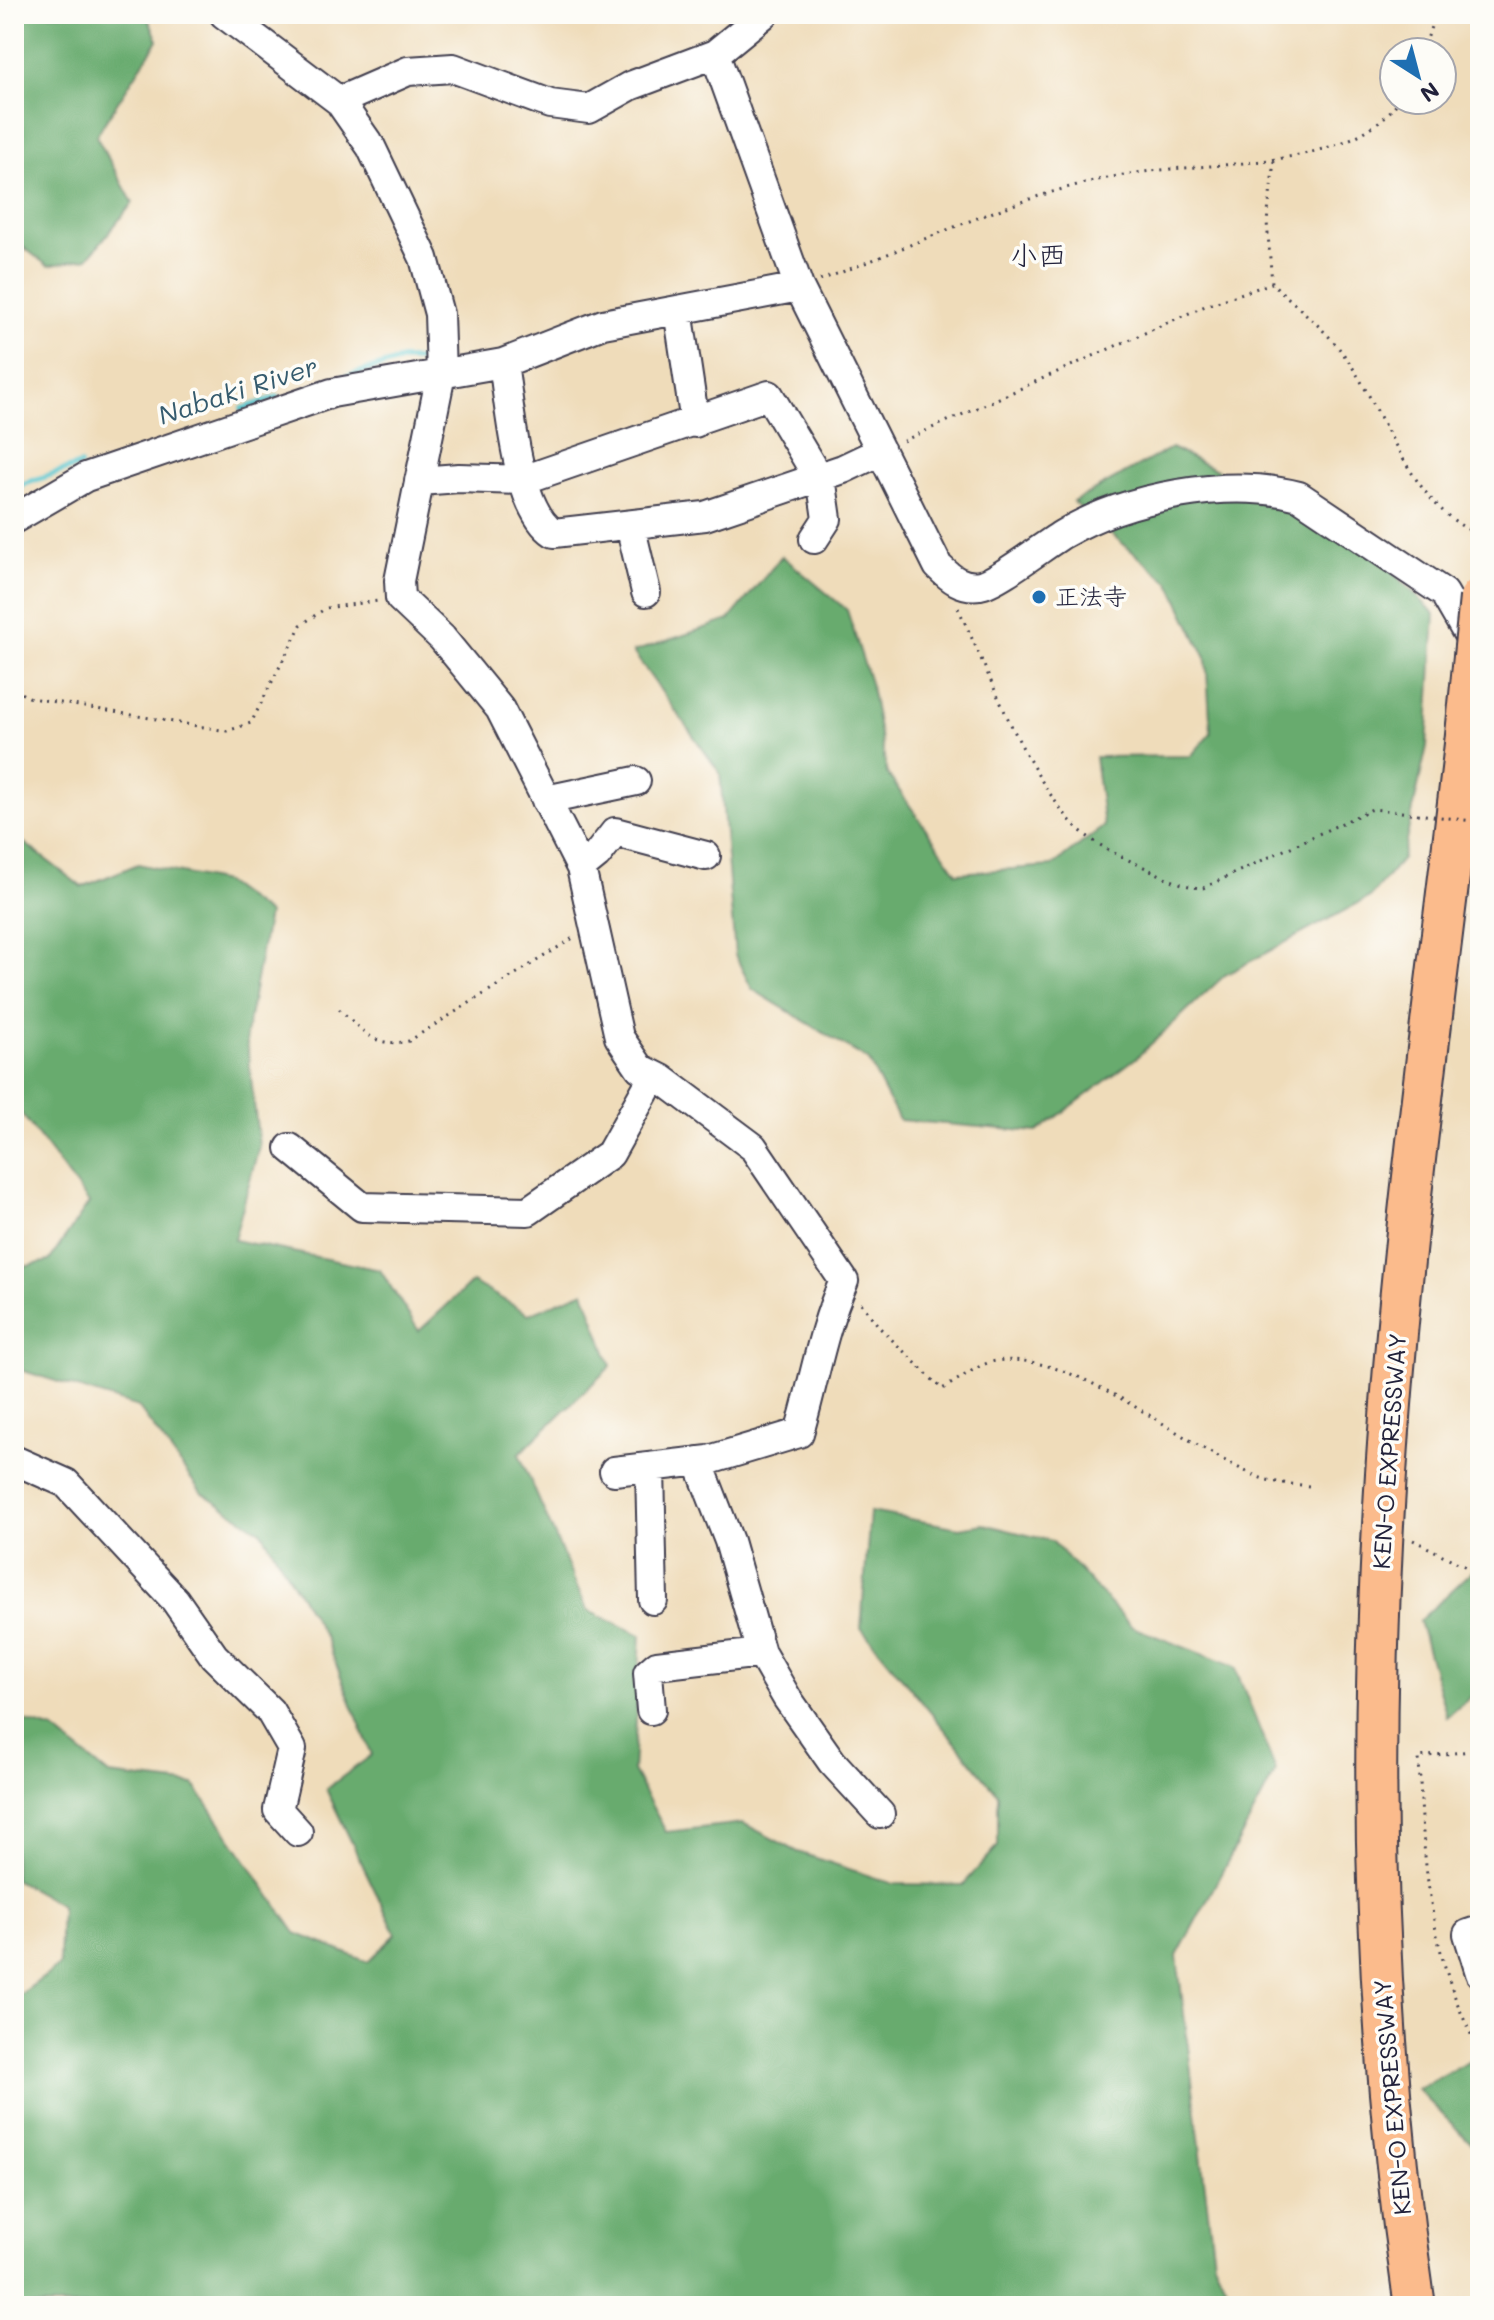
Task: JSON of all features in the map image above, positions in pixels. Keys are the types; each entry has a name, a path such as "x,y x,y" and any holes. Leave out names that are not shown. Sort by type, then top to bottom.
{"highway":[{"name":"KEN-O EXPRESSWAY","path":"1415,2306 1384,2029 1377,1894 1375,1743 1382,1541 1404,1273 1480,598"}],"street":[{"path":"224,14 339,101 371,147 424,258 439,314 441,374 399,581 400,598 442,638 500,709 581,868 619,1037 640,1068 753,1147 844,1281 826,1321 824,1348 799,1433 780,1441 698,1461 614,1471"},
{"path":"339,101 408,71 453,68 550,104 589,109 630,86 715,54 764,14"},
{"path":"715,54 799,287 938,566 954,582 981,585 1110,509 1209,490 1274,490 1299,496 1444,593 1480,656"},
{"path":"14,519 39,501 86,477 317,398 503,363 603,324 799,287"},
{"path":"678,310 695,423"},
{"path":"503,363 523,480 542,526 554,533 705,516 816,475 843,469 881,451"},
{"path":"419,481 459,478 523,480 769,395 822,484 827,519 814,539"},
{"path":"630,525 646,592"},
{"path":"546,800 636,781"},
{"path":"581,868 597,855 615,832 706,856"},
{"path":"290,1148 344,1196 362,1207 528,1211 610,1154 654,1075"},
{"path":"14,1460 66,1483 175,1600 214,1656 270,1711 292,1749 278,1810 298,1832"},
{"path":"698,1461 729,1541 761,1653 787,1698 832,1762 880,1814"},
{"path":"650,1468 653,1600"},
{"path":"651,1710 648,1673 657,1665 761,1653"},
{"path":"1480,1930 1468,1934 1480,1973"}],"path":[{"path":"1428,36 1435,14"},
{"path":"799,287 1025,199 1139,172 1274,161 1344,140 1387,116"},
{"path":"1274,161 1267,222 1272,283 1338,346 1409,468 1444,513 1480,535"},
{"path":"881,451 1205,306 1272,283"},
{"path":"14,690 31,698 227,731 251,723 301,625 326,608 400,598"},
{"path":"958,607 1010,718 1048,790 1070,821 1104,846 1174,881 1203,888 1372,809 1480,822"},
{"path":"339,1009 372,1038 387,1045 409,1041 593,925"},
{"path":"844,1281 880,1328 942,1389 992,1361 1025,1359 1141,1407 1179,1435 1253,1474 1309,1486"},
{"path":"1413,1540 1480,1574"},
{"path":"1480,1750 1419,1757 1422,1840 1435,1934 1452,1991 1480,2051"}],"green space":[{"path":"14,14 146,14 158,40 96,136 133,203 88,258 48,266 14,240"},
{"path":"1171,448 1267,494 1331,511 1435,614 1427,746 1402,859 1370,897 1225,975 1136,1058 1037,1132 899,1120 868,1060 752,989 735,955 720,773 633,652 729,620 782,556 847,610 871,686 887,773 957,873 1052,866 1104,826 1095,757 1191,756 1211,733 1206,658 1170,583 1073,502"},
{"path":"14,835 82,887 138,864 224,882 268,914 246,1035 259,1146 234,1240 380,1270 419,1331 472,1282 529,1314 584,1291 611,1366 519,1454 587,1610 641,1635 633,1771 666,1832 743,1823 798,1852 894,1884 963,1885 998,1846 998,1794 861,1628 870,1512 960,1528 983,1524 1052,1541 1132,1627 1235,1667 1276,1771 1177,1956 1214,2261 1235,2306 14,2306 14,1999 59,1966 61,1905 14,1879 14,1718 54,1730 109,1775 194,1785 296,1933 368,1962 396,1934 326,1789 372,1755 326,1639 262,1532 201,1492 138,1407 14,1368 14,1269 49,1261 89,1203 14,1104"},
{"path":"1480,1564 1480,1689 1447,1717 1419,1621"},
{"path":"1470,2061 1480,2074 1480,2152 1417,2089"}],"waterway":[{"name":"Nabaki River","path":"341,378 401,360 431,360"},
{"name":"Nabaki River","path":"242,409 277,397"},
{"name":"Nabaki River","path":"14,493 26,483 80,465"}],"place":[{"name":"正法寺","path":"1039,597"}],"district":[{"name":"小西","path":"1038,255"}]}
